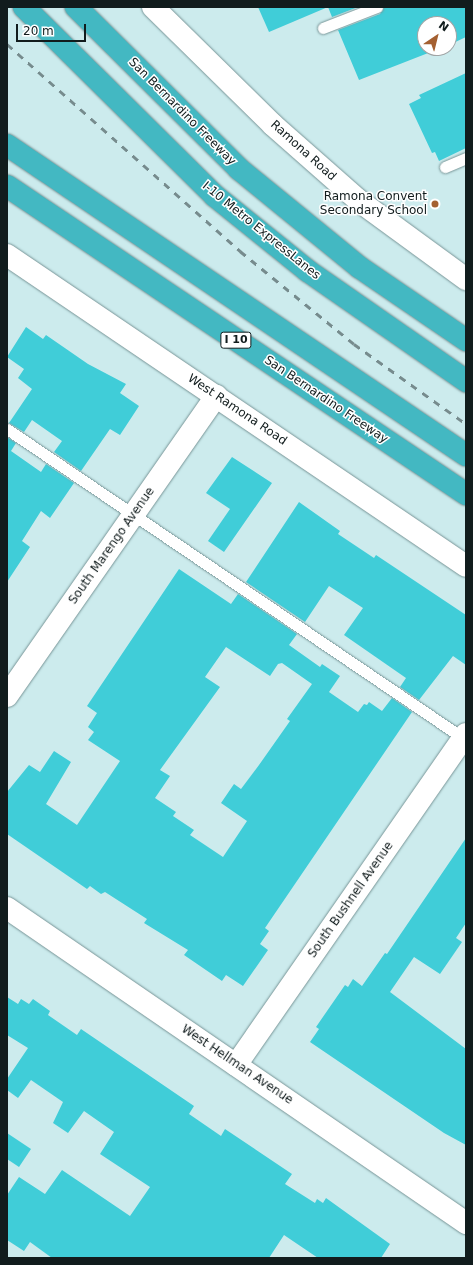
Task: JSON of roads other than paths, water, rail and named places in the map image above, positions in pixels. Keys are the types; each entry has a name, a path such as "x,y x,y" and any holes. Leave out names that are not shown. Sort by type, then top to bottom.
{"highway":[{"name":"I-10 Metro ExpressLanes","path":"24,7 215,196 308,271 466,381"},
{"name":"San Bernardino Freeway","path":"76,7 239,169 360,267 466,340"},
{"path":"7,145 466,456"},
{"name":"San Bernardino Freeway","path":"7,186 466,494"}],"street":[{"name":"Ramona Road","path":"153,7 273,125 358,200 466,279"},
{"name":"West Ramona Road","path":"7,255 466,566"},
{"name":"South Marengo Avenue","path":"7,696 216,396"},
{"name":"South Bushnell Avenue","path":"236,1065 465,737"},
{"name":"West Hellman Avenue","path":"7,908 466,1223"}],"lane":[{"path":"323,28 377,7"},
{"path":"444,167 466,158"},
{"path":"7,429 465,737"}],"railway":[{"path":"7,44 240,251 354,344 466,424"}],"place":[{"name":"Ramona Convent Secondary School","path":"435,204"}]}
